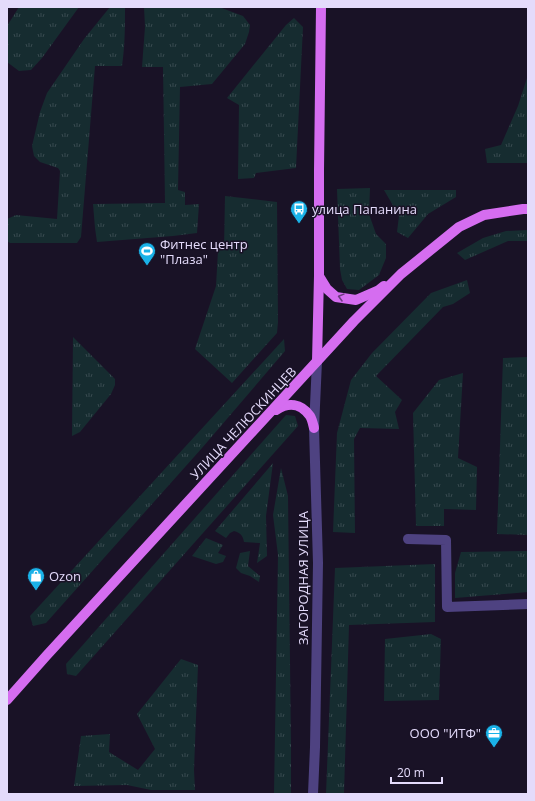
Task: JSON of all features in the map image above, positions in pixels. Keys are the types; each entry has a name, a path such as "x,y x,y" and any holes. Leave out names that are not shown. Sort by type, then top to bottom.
{"main road":[{"path":"317,362 321,7"},
{"name":"УЛИЦА ЧЕЛЮСКИНЦЕВ","path":"7,700 52,649 354,321 400,274 459,227 484,215 528,209"},
{"path":"319,276 327,289 336,297 356,300 379,290 400,274"},
{"path":"266,417 280,407 289,404 301,407 310,416 314,428"}],"street":[{"name":"ЗАГОРОДНАЯ УЛИЦА","path":"313,794 318,563 314,428 317,362"},
{"path":"408,540 446,540 447,607 528,604"}],"green space":[{"path":"19,7 79,7 42,58 31,70 19,71 7,62 7,26"},
{"path":"110,7 125,7 123,59 122,66 95,66 81,237 77,243 10,243 7,241 7,219 16,215 57,219 60,171 58,168 40,162 34,156 32,146 40,112 47,93 84,39"},
{"path":"144,7 219,7 243,16 250,25 249,32 245,44 212,84 180,87 178,190 185,192 185,205 199,204 197,233 97,242 93,204 165,203 163,67 142,67 145,27"},
{"path":"294,18 303,27 296,168 256,173 254,178 238,179 239,105 227,98 286,25"},
{"path":"527,78 528,163 487,163 485,149 501,145 518,106"},
{"path":"370,188 369,214 376,234 386,244 386,258 379,275 359,290 347,289 342,280 340,269 337,189"},
{"path":"384,190 456,190 456,197 428,214 408,238 397,232 399,216"},
{"path":"225,196 277,202 277,333 232,383 195,349 216,286 218,251 224,249"},
{"path":"528,230 528,241 508,241 465,260 457,253 483,238 506,231"},
{"path":"467,280 470,293 453,304 443,307 376,376 402,400 395,412 399,429 360,428 354,439 355,533 333,532 337,433 351,380 372,353 431,293"},
{"path":"73,337 115,379 115,385 111,394 80,432 72,436"},
{"path":"284,339 285,351 202,448 46,623 33,626 30,616"},
{"path":"528,357 528,535 497,534 503,358"},
{"path":"463,373 458,458 477,467 476,510 444,509 444,526 416,526 413,413 439,380"},
{"path":"286,415 295,416 298,426 76,676 67,674 66,664"},
{"path":"273,463 266,516 267,556 257,563 260,543 244,542 241,535 234,531 226,538 215,531"},
{"path":"281,468 288,496 291,794 274,794 278,555 273,515"},
{"path":"206,538 223,545 218,553 226,556 223,562 216,564 192,556"},
{"path":"250,551 248,566 260,576 259,582 250,576 241,573 236,568 240,553"},
{"path":"528,551 528,592 455,598 455,573 461,552"},
{"path":"435,564 435,622 349,625 344,794 326,794 335,568"},
{"path":"431,634 441,639 439,700 384,701 385,639"},
{"path":"181,659 198,665 194,770 195,790 151,790 127,785 74,786 81,736 110,734 109,752 138,770 155,749 137,714"}],"place":[{"name":"улица Папанина","path":"299,224"},
{"name":"Фитнес центр \"Плаза\"","path":"147,266"},
{"name":"Ozon","path":"36,591"},
{"name":"ООО \"ИТФ\"","path":"494,748"}]}
